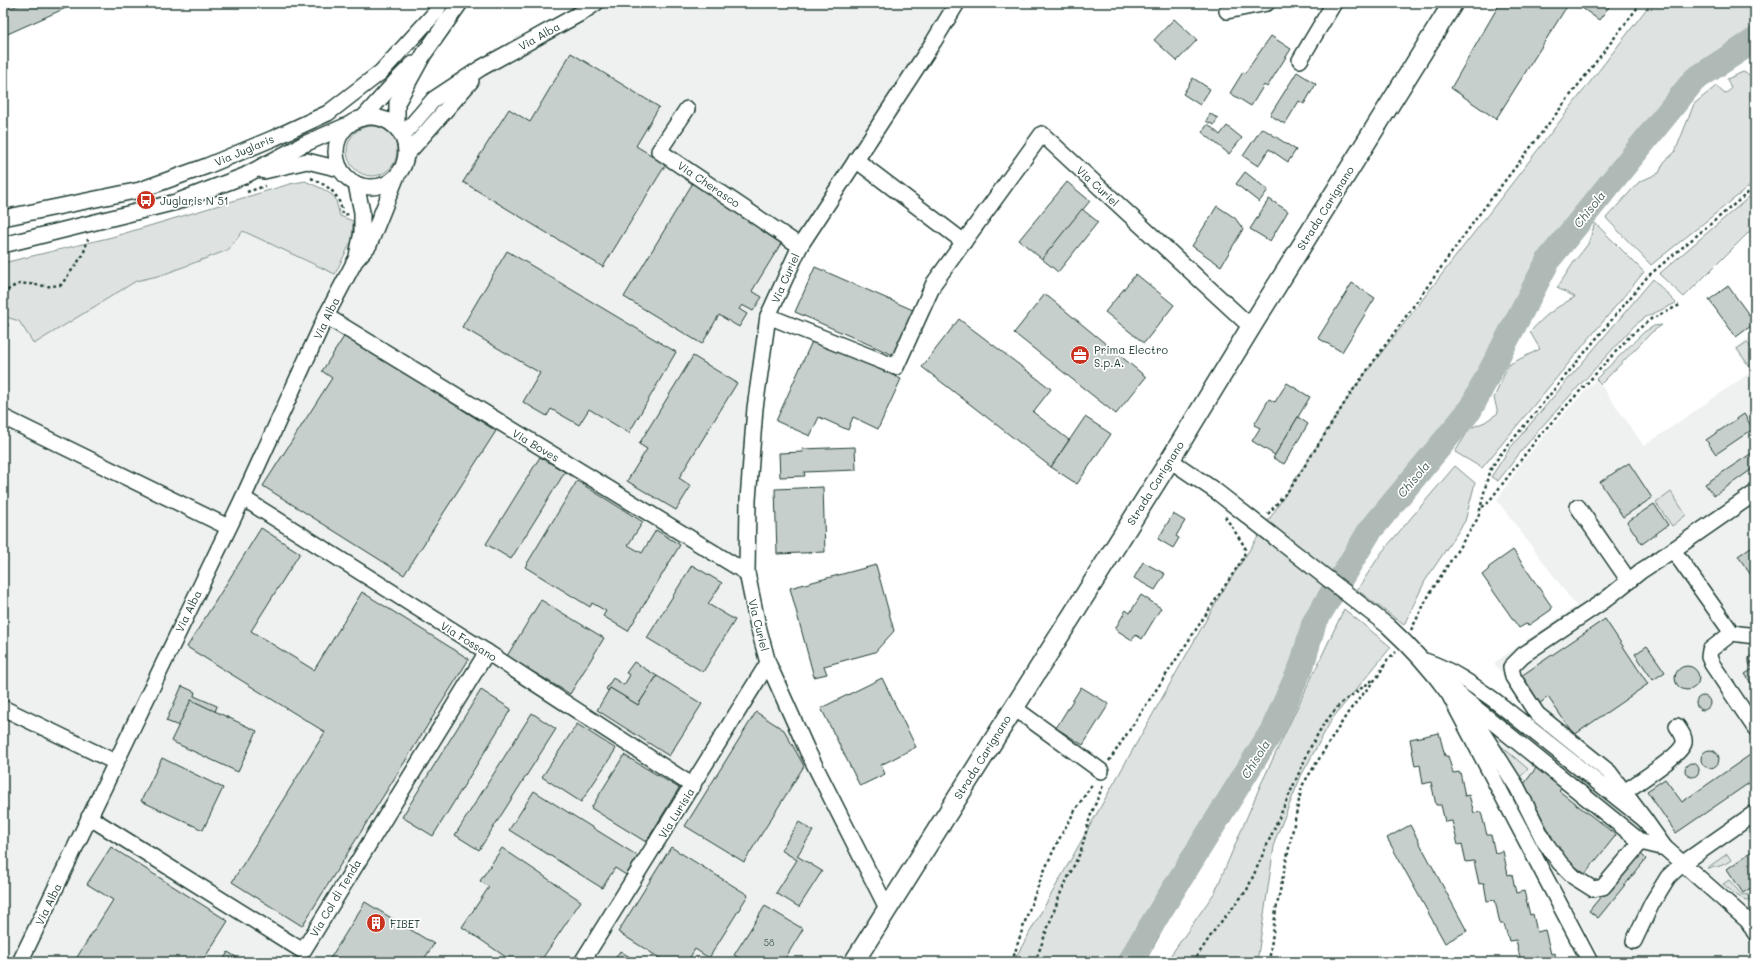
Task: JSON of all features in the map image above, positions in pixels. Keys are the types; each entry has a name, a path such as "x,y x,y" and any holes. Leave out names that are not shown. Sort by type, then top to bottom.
{"main road":[{"name":"Strada Carignano","path":"854,962 1013,707 1170,460 1250,327 1453,3"}],"street":[{"name":"Via Juglaris","path":"3,218 140,190 207,166 274,138 328,113 380,72 436,12 440,3"},
{"path":"400,131 381,118 372,116 363,118 348,125 340,135 336,146 336,157 340,169 347,178 356,184 366,187 377,187 387,184 396,178 405,163 407,154 406,145 400,131 397,103 424,54 460,3"},
{"name":"Via Alba","path":"400,131 434,99 482,68 596,3"},
{"name":"Via Curiel","path":"887,908 857,846 807,750 768,663 758,626 747,573 748,500 755,408 768,316 800,246 957,3"},
{"path":"1227,11 1267,3"},
{"path":"1300,60 1334,3"},
{"path":"363,118 397,80 424,54"},
{"name":"Via Alba","path":"407,154 482,68"},
{"name":"Via Cherasco","path":"687,109 659,151 800,246"},
{"name":"Via Juglaris","path":"3,245 176,202 244,176 302,145 348,125"},
{"name":"Via Curiel","path":"768,316 896,367 934,283 1042,134 1250,327"},
{"path":"856,160 964,242"},
{"name":"Via Juglaris","path":"244,176 307,162 340,169"},
{"name":"Via Alba","path":"20,962 243,498 326,316 355,261 369,245 396,178"},
{"name":"Via Alba","path":"355,261 362,232 362,212 356,184"},
{"name":"Via Boves","path":"326,316 747,573"},
{"path":"3,417 228,527"},
{"path":"1170,460 1217,492 1388,626 1406,642 1434,674 1449,694 1590,962"},
{"path":"1753,923 1665,848 1609,772 1537,714 1513,677 1511,667 1523,655 1605,600 1641,571 1755,493"},
{"name":"Via Fossano","path":"243,498 486,652 693,786"},
{"path":"1578,507 1629,581"},
{"path":"1672,550 1732,632 1755,636"},
{"path":"1732,632 1710,650 1709,657 1712,664 1755,728"},
{"name":"Via Col di Tenda","path":"89,818 303,951 486,652"},
{"path":"1423,661 1435,664 1474,686 1645,820"},
{"name":"Via Lurisia","path":"582,962 693,786 768,663"},
{"path":"1434,674 1641,842 1665,848"},
{"path":"1472,705 1475,722 1498,760 1517,787 1544,841 1560,863 1574,877 1593,889 1603,886 1641,842"},
{"path":"1013,707 1101,772"},
{"path":"3,708 115,762"},
{"path":"1624,792 1666,762 1684,744 1684,736 1677,726"},
{"path":"1634,941 1659,889 1668,877 1682,864 1755,813"}],"path":[{"path":"1259,524 1292,486 1351,393 1473,222 1641,3"},
{"path":"306,175 329,187 341,205 343,216 362,212"},
{"path":"244,193 271,183"},
{"path":"1269,962 1276,910 1302,786 1349,711 1378,676 1388,659 1406,642 1430,593 1476,523 1489,472 1500,455 1648,276 1755,187"},
{"path":"3,294 14,286 23,284 32,283 46,286 61,285 83,255 88,239"},
{"path":"1481,507 1487,504 1540,435 1630,336 1651,319 1680,305"},
{"path":"1012,962 1023,927 1048,866 1071,817 1244,557 1245,547 1225,518 1217,492"},
{"path":"1194,962 1216,928 1247,890 1310,748 1323,725 1340,704 1378,676"},
{"path":"1035,962 1061,892 1081,852 1090,817 1104,782 1101,772"}],"shaded area":[{"path":"596,3 957,3 800,246 768,316 748,500 758,626 887,908 854,962 3,962 3,316 19,321 34,344 136,281 162,275 228,250 243,231 335,274 355,261 396,178 402,171 407,154 481,68"},
{"path":"1651,3 1755,3 1755,26 1694,80 1549,259 1470,410 1369,532 1314,623 1272,731 1145,962 1013,962 1219,597 1355,387"},
{"path":"1743,72 1752,76 1755,75 1755,182 1651,265 1606,218 1639,182 1659,173 1664,162 1675,152 1694,104 1716,86 1725,94 1731,89 1727,79"},
{"path":"372,126 381,128 390,133 395,142 397,151 395,160 390,169 381,174 372,176 363,174 354,169 349,160 347,151 349,142 354,133 363,128"},
{"path":"305,181 323,189 335,197 340,216 353,221 352,240 335,274 243,231 228,250 162,275 136,281 34,344 19,321 3,316 3,263 112,237 290,184"},
{"path":"1755,192 1755,226 1684,297 1659,274"},
{"path":"1595,223 1644,272 1482,468 1455,452 1470,428 1485,422 1498,413 1494,398 1508,365 1540,349 1530,332 1551,312 1575,297 1557,288 1588,244"},
{"path":"1653,279 1676,303 1646,317 1635,325 1535,434 1498,481 1491,477 1510,448"},
{"path":"1662,325 1652,332 1601,384 1596,379 1644,332 1654,326"},
{"path":"1755,334 1755,962 1602,962 1504,780 1495,746 1502,739 1514,748 1532,724 1532,716 1494,663 1576,606 1497,500 1521,464 1544,436 1595,380 1601,385 1644,446 1751,372 1735,348"},
{"path":"1747,342 1755,353 1755,374 1737,349"},
{"path":"1455,466 1475,483 1465,521 1425,581 1404,625 1357,590 1382,552"},
{"path":"1671,492 1686,515 1672,526 1656,503"},
{"path":"1344,609 1391,647 1332,719 1301,776 1275,840 1257,962 1166,962 1215,892 1261,784"},
{"path":"1500,745 1528,769 1520,777 1511,771 1497,748"},
{"path":"1727,854 1731,860 1720,866 1707,868"},
{"path":"1729,880 1741,894 1747,894 1751,900 1739,897 1723,884"}],"building":[{"path":"23,3 77,3 3,36 3,11"},
{"path":"1500,3 1569,3 1496,119 1451,88"},
{"path":"1575,3 1612,3 1599,20"},
{"path":"1174,19 1197,40 1177,61 1154,40"},
{"path":"1271,36 1291,49 1267,87 1264,85 1251,106 1230,93 1243,72 1245,73"},
{"path":"571,53 659,107 636,146 666,164 603,267 463,182 509,109 530,122"},
{"path":"1297,72 1316,84 1304,104 1299,101 1285,124 1270,115"},
{"path":"1193,78 1210,89 1200,105 1183,94"},
{"path":"1210,114 1218,118 1214,125 1206,121"},
{"path":"1208,124 1220,135 1227,126 1242,138 1229,154 1202,132"},
{"path":"1262,128 1296,150 1288,162 1269,149 1258,166 1243,156"},
{"path":"1245,172 1268,190 1259,202 1236,184"},
{"path":"694,181 785,237 752,291 762,297 753,311 742,305 739,309 747,314 739,327 719,315 702,344 624,297"},
{"path":"1067,182 1090,201 1042,259 1019,240"},
{"path":"1269,199 1288,211 1270,241 1250,229"},
{"path":"1217,206 1235,218 1243,229 1221,266 1192,246"},
{"path":"1082,209 1098,222 1058,272 1042,259"},
{"path":"507,251 676,352 629,433 589,409 579,425 551,409 547,416 523,402 540,373 462,327"},
{"path":"815,267 913,310 893,355 795,312"},
{"path":"1136,274 1174,305 1144,343 1105,312"},
{"path":"1352,283 1375,298 1342,352 1318,338"},
{"path":"1728,286 1755,323 1736,337 1709,300"},
{"name":"Prima Electro S.p.A.","path":"1045,294 1146,377 1116,414 1014,333"},
{"path":"959,319 1051,389 1033,412 1069,440 1051,467 922,367"},
{"path":"345,335 496,431 404,575 263,486 332,378 322,371"},
{"path":"813,339 901,379 878,429 853,417 848,430 819,417 810,436 776,421"},
{"path":"693,356 737,383 679,478 691,486 676,510 627,481 647,449 639,444"},
{"path":"1287,383 1310,397 1275,455 1252,441 1260,428 1254,425 1269,399 1275,402"},
{"path":"1744,414 1753,429 1716,454 1706,440"},
{"path":"1085,417 1111,434 1077,484 1051,467"},
{"path":"1298,417 1308,424 1284,464 1273,458"},
{"path":"855,447 856,470 804,472 805,476 780,477 779,453 803,452 802,449"},
{"path":"1755,451 1755,467 1714,496 1705,484"},
{"path":"540,457 565,472 511,559 486,544"},
{"path":"1629,463 1652,498 1623,517 1600,482"},
{"path":"577,481 643,522 628,545 642,553 656,530 680,545 628,631 603,616 606,611 592,603 590,607 525,567"},
{"path":"823,487 825,552 777,554 775,489"},
{"path":"1654,504 1668,525 1642,544 1627,522"},
{"path":"1173,514 1185,521 1176,536 1179,538 1173,548 1158,539"},
{"path":"261,528 300,553 251,631 314,670 362,592 469,659 302,926 232,882 325,732 187,647"},
{"path":"1755,544 1755,581 1738,556"},
{"path":"1513,550 1552,607 1551,610 1529,625 1526,624 1519,628 1482,575 1488,570 1489,567"},
{"path":"1143,562 1165,574 1155,590 1134,578"},
{"path":"692,565 722,583 708,604 735,620 703,672 647,638"},
{"path":"876,565 894,631 875,652 824,666 827,674 814,677 790,588"},
{"path":"1141,595 1161,608 1142,639 1136,635 1132,640 1115,629 1126,610 1130,613"},
{"path":"541,600 604,638 570,694 507,656"},
{"path":"1605,619 1648,684 1574,735 1548,697 1539,704 1521,676"},
{"path":"1647,646 1665,672 1653,680 1635,654"},
{"path":"1755,651 1755,689 1745,674 1753,669 1749,663 1749,658"},
{"path":"634,662 657,676 638,705 610,688 608,691 606,689 613,678 624,685 630,675 626,673"},
{"path":"1687,666 1696,669 1699,678 1696,687 1687,690 1678,687 1675,678 1678,669"},
{"path":"657,676 702,704 669,756 597,710 610,688 638,705"},
{"path":"882,678 916,747 881,765 885,774 860,786 821,708"},
{"path":"182,686 195,692 194,696 217,706 215,712 191,700 179,726 166,721"},
{"path":"1081,687 1109,704 1083,745 1056,728"},
{"path":"481,690 511,709 433,836 402,817"},
{"path":"1703,696 1708,698 1710,703 1708,708 1703,710 1698,708 1696,703 1698,698"},
{"path":"191,700 257,731 238,772 171,741"},
{"path":"756,712 784,730 804,766 744,862 685,826"},
{"path":"532,713 556,729 479,850 455,835"},
{"path":"577,724 616,749 581,802 542,777"},
{"path":"1439,733 1445,756 1448,756 1453,773 1460,772 1465,796 1469,795 1474,813 1481,812 1487,835 1491,835 1495,853 1503,851 1508,875 1512,874 1516,893 1524,891 1530,915 1533,914 1537,932 1545,930 1551,954 1555,953 1556,962 1521,962 1516,940 1509,941 1504,924 1500,924 1495,900 1487,901 1484,883 1479,884 1474,861 1466,862 1462,844 1458,845 1452,821 1445,822 1441,805 1436,805 1431,782 1423,784 1420,765 1415,766 1410,739"},
{"path":"1710,750 1716,753 1719,759 1716,765 1710,768 1704,765 1701,759 1704,753"},
{"path":"624,755 679,788 646,842 591,808"},
{"path":"1750,755 1755,762 1755,779 1676,833 1647,791 1665,779 1682,802"},
{"path":"162,758 223,788 203,830 141,801"},
{"path":"1692,763 1697,765 1699,770 1697,775 1692,777 1687,775 1685,770 1687,765"},
{"path":"1536,768 1562,788 1559,791 1616,835 1585,874 1562,856 1524,784"},
{"path":"534,791 638,856 626,875 615,868 602,888 509,830"},
{"path":"799,822 813,831 797,856 822,871 799,907 776,893 797,860 781,850"},
{"path":"1410,825 1467,931 1445,943 1387,838"},
{"path":"111,847 228,921 202,962 74,962 113,900 87,884"},
{"path":"671,847 748,895 709,958 695,949 687,962 666,962 618,932"},
{"path":"502,848 581,901 540,962 513,962 462,927 489,887 480,881"},
{"path":"1755,849 1755,885 1743,893 1727,869"},
{"path":"1638,851 1646,859 1598,918 1589,911"},
{"name":"FIBET","path":"365,902 434,944 422,962 328,962"},
{"path":"765,906 803,929 783,962 746,962 734,955"},
{"path":"620,951 638,962 613,962"},
{"path":"228,952 244,962 222,962"}],"waterway":[{"name":"Chisola","path":"1130,962 1139,945 1272,731 1302,665 1314,623 1369,532 1470,410 1549,259 1694,80 1755,40"}],"place":[{"name":"Juglaris N 51","path":"146,200"},
{"name":"Prima Electro S.p.A.","path":"1080,355"},
{"name":"FIBET","path":"376,923"}]}
